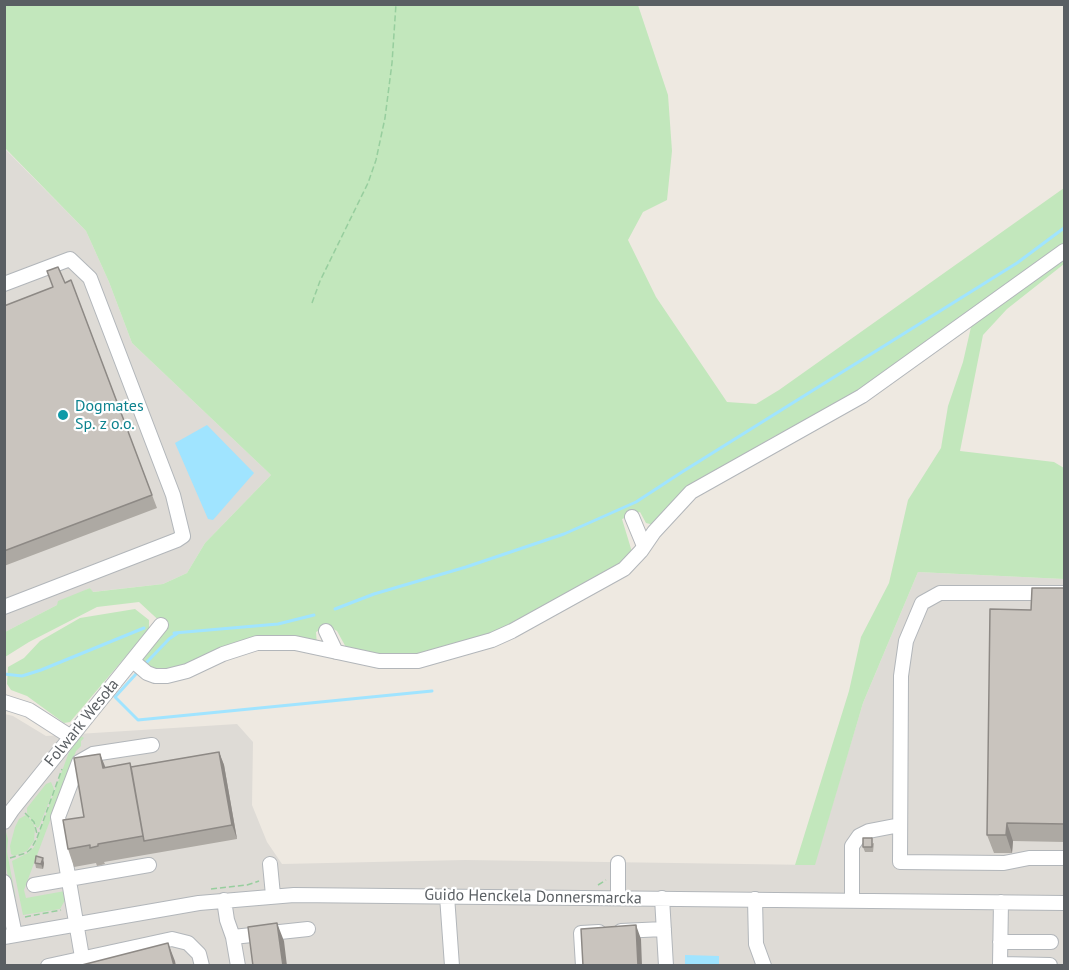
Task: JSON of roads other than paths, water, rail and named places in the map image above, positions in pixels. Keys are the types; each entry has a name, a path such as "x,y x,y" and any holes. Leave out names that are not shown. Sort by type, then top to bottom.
{"street":[{"path":"133,662 147,673 166,676 187,671 223,654 257,643 295,643 379,661 418,661 492,640 610,579 634,561 654,532 691,492 862,396 1065,251"},
{"path":"4,284 70,259 90,278 173,495 183,536 4,607"},
{"path":"632,517 644,546"},
{"path":"1065,593 940,593 922,603 906,641 901,676 900,862 1004,863 1029,858 1065,858"},
{"name":"Folwark Wesoła","path":"4,822 161,625"},
{"path":"326,631 336,652"},
{"path":"4,702 29,710 70,737"},
{"path":"82,957 58,817 79,762 93,754 152,745"},
{"path":"852,899 852,846 859,836 869,831 900,825"},
{"path":"618,863 618,898"},
{"path":"270,864 273,896"},
{"path":"34,885 149,865"},
{"path":"4,882 10,936"},
{"name":"Guido Henckela Donnersmarcka","path":"10,936 224,900 273,896 755,898 1065,903"},
{"path":"447,896 452,966"},
{"path":"662,898 666,966"},
{"path":"755,898 756,944 764,966"},
{"path":"224,900 238,966"},
{"path":"1001,902 1000,964 1050,965"},
{"path":"583,966 581,933 664,928"},
{"path":"233,937 308,929"},
{"path":"48,966 172,939 188,944 199,954 202,966"},
{"path":"1000,942 1051,942"}],"water":[{"path":"207,425 254,473 213,520 208,519 175,443"},
{"path":"685,955 719,956 719,965 685,965"}],"waterway":[{"path":"335,609 374,594 466,567 564,534 636,502 1017,263 1064,228"},
{"path":"174,633 278,624 314,615"},
{"path":"4,674 22,676 41,670 144,628"},
{"path":"147,662 178,633"},
{"path":"136,674 115,697 138,720 432,691"}],"place":[{"name":"Dogmates Sp. z o.o.","path":"63,415"}]}
